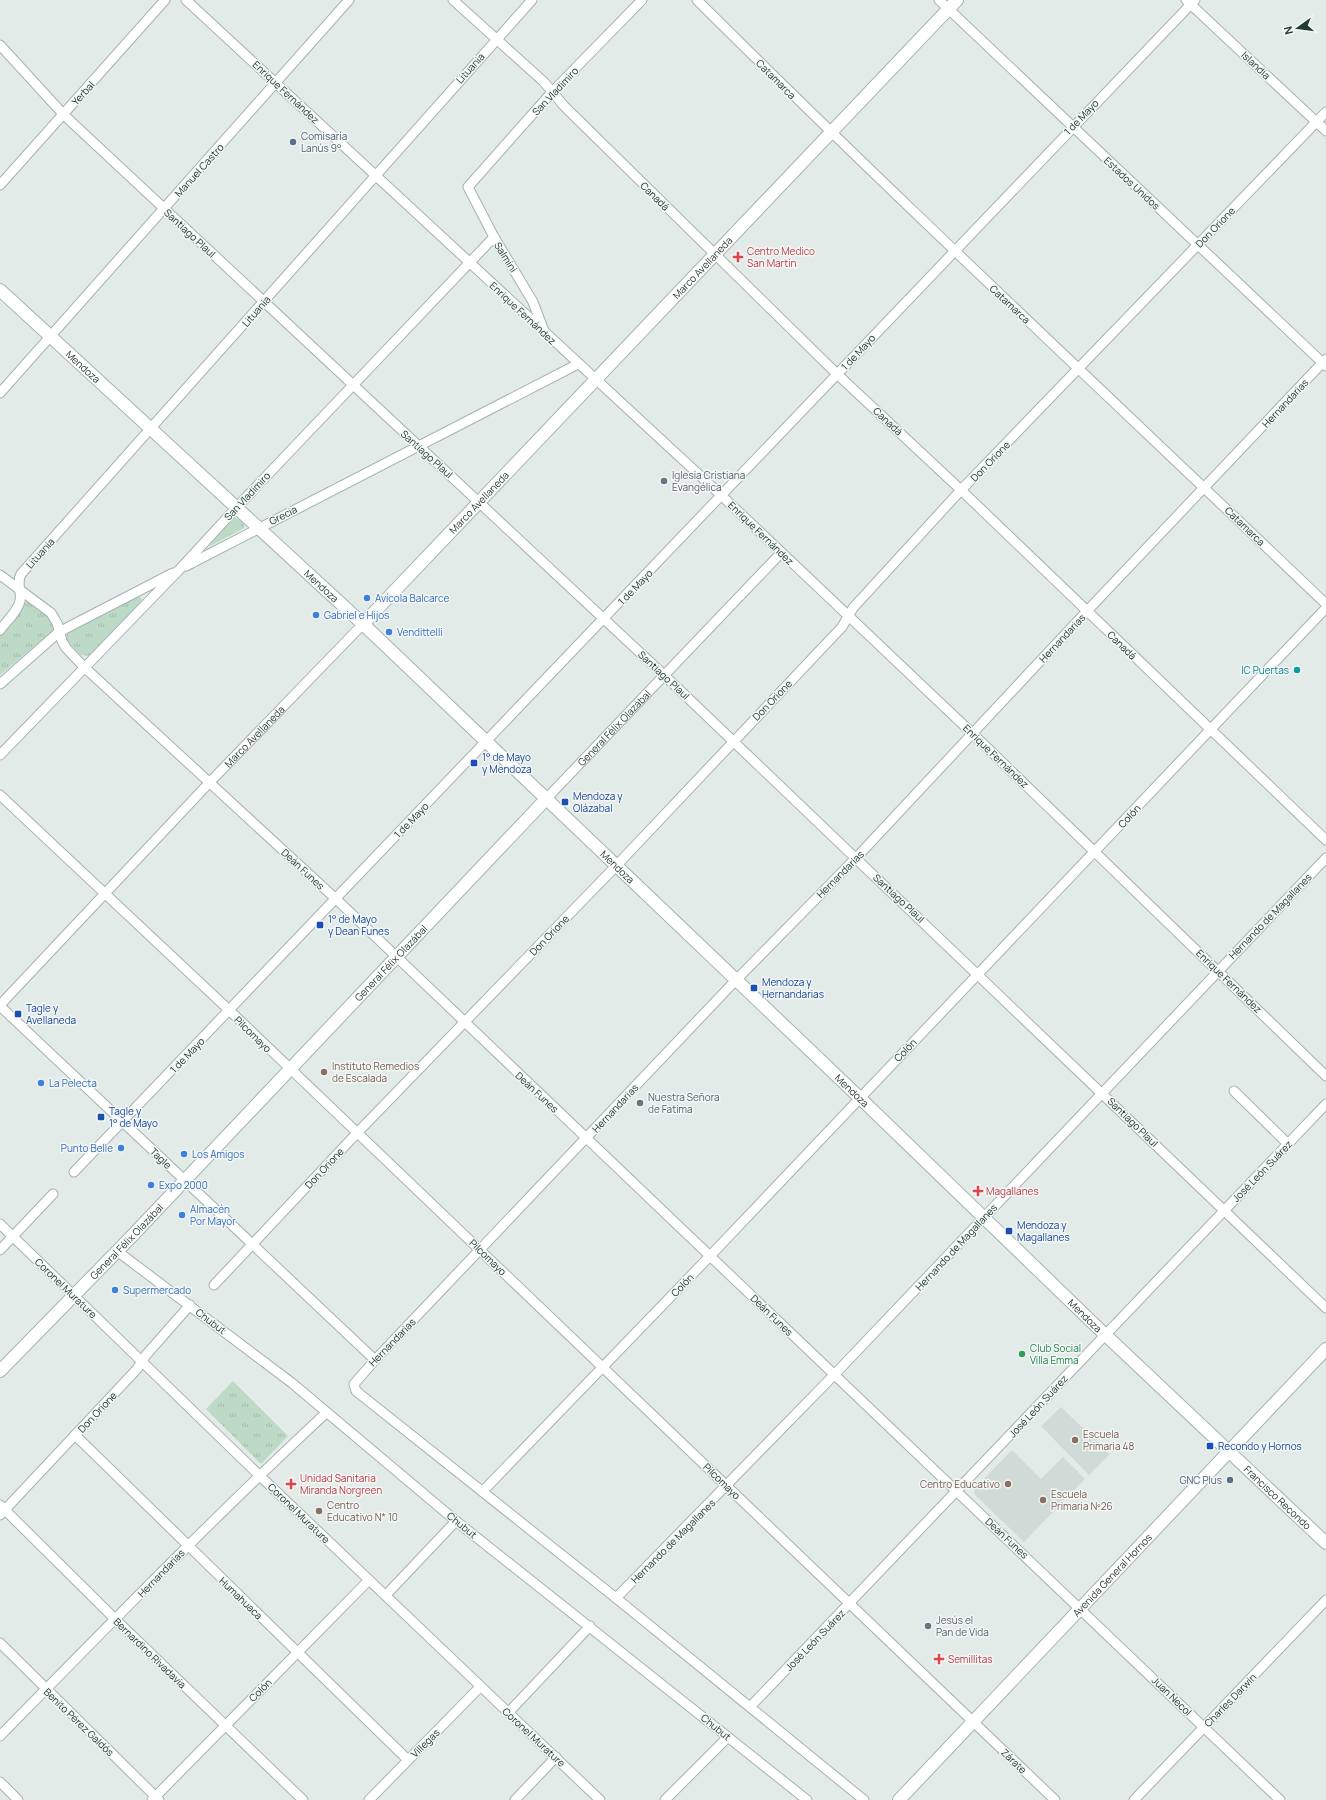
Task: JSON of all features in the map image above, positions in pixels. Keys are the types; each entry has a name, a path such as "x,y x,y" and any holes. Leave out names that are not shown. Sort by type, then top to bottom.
{"street":[{"name":"Yerbal","path":"2,179 64,114 165,0"},
{"name":"Enrique Fernández","path":"186,0 722,496 973,734 1326,1076"},
{"name":"Manuel Castro","path":"0,393 349,0"},
{"name":"Canadá","path":"453,0 553,91 564,106 837,374 961,490 1326,840"},
{"name":"Lituania","path":"0,630 18,606 20,590 18,582 21,574 532,0"},
{"name":"San Vladimiro","path":"470,183 553,91 642,0"},
{"name":"Catamarca","path":"697,0 953,251 1079,368 1326,604"},
{"name":"Estados Unidos","path":"939,0 1325,363"},
{"name":"Marco Avellaneda","path":"0,1006 479,500 957,0"},
{"name":"Islandia","path":"1190,2 1326,131"},
{"name":"1 de Mayo","path":"74,1172 722,496 1190,2"},
{"name":"Santiago Plaul","path":"0,45 64,114 418,446 479,500 733,740 1326,1308"},
{"name":"Don Orione","path":"214,1284 357,1132 616,866 733,740 842,627 852,608 961,490 1326,112"},
{"name":"Salmini","path":"470,183 469,190 494,237 533,302 544,332"},
{"name":"San Vladimiro","path":"0,755 179,570 494,237"},
{"name":"Mendoza","path":"0,290 150,430 237,507 363,624 486,742 547,798 983,1218 1229,1451"},
{"name":"Hernandarias","path":"483,1491 354,1387 355,1381 736,980 856,858 1087,611 1325,363"},
{"name":"Grecia","path":"0,684 59,632 578,364"},
{"name":"General Félix Olazábal","path":"0,1372 781,553"},
{"name":"Deán Funes","path":"0,575 51,613 57,623 66,648 84,667 336,899 834,1375 1081,1608"},
{"name":"Colón","path":"483,1491 1095,853 1326,608"},
{"name":"Pilcomayo","path":"0,796 229,1010 973,1722"},
{"name":"Hernando de Magallanes","path":"616,1598 834,1375 1326,858"},
{"name":"Tagle","path":"0,1006 374,1360"},
{"path":"1234,1091 1288,1144"},
{"name":"José León Suárez","path":"750,1707 958,1492 1105,1334 1326,1104"},
{"path":"0,1250 53,1194"},
{"name":"Coronel Murature","path":"0,1224 260,1476 600,1800"},
{"name":"Chubut","path":"117,1251 292,1383 456,1521 807,1800"},
{"name":"Don Orione","path":"2,1510 75,1435 190,1305"},
{"name":"Avenida General Hornos","path":"899,1800 1326,1349"},
{"name":"Hernandarias","path":"0,1736 116,1620 188,1545 326,1413"},
{"name":"Humahuaca","path":"75,1435 408,1760"},
{"name":"Francisco Recondo","path":"1229,1451 1326,1543"},
{"path":"483,1491 864,1800"},
{"name":"Bernardino Rivadavia","path":"2,1510 303,1800"},
{"path":"386,1595 456,1521"},
{"name":"Colón","path":"156,1799 225,1726 369,1580"},
{"name":"Charles Darwin","path":"1134,1800 1326,1600"},
{"name":"Juan Necol","path":"1081,1608 1280,1800"},
{"path":"508,1713 590,1626"},
{"name":"Benito Pérez Galdós","path":"0,1643 156,1799"},
{"name":"Villegas","path":"369,1800 480,1687"},
{"name":"Zárate","path":"973,1722 1055,1800"},
{"path":"665,1800 728,1737"},
{"path":"515,1800 556,1757"},
{"path":"0,1782 18,1800"}],"shaded area":[{"name":"Escuela Primaria 48","path":"1061,1407 1110,1454 1089,1475 1041,1426"},
{"path":"1012,1450 1041,1479 1063,1457 1085,1479 1024,1542 975,1495 974,1489"}],"green space":[{"path":"234,518 239,519 244,524 244,528 210,546 210,545"},
{"path":"136,597 140,597 142,599 141,602 90,656 81,655 67,641 67,634 70,631"},
{"path":"27,602 41,609 49,617 53,626 53,631 0,675 0,635 24,603"},
{"path":"233,1381 288,1436 261,1464 206,1409"}],"place":[{"name":"Comisaría Lanús 9°","path":"293,142"},
{"name":"Centro Medico San Martín","path":"738,257"},
{"name":"Iglesia Cristiana Evangélica","path":"664,481"},
{"name":"Avícola Balcarce","path":"367,598"},
{"name":"Gabriel e Hijos","path":"316,615"},
{"name":"Vendittelli","path":"389,632"},
{"name":"IC Puertas","path":"1297,670"},
{"name":"1° de Mayo y Mendoza","path":"474,763"},
{"name":"Mendoza y Olázabal","path":"565,802"},
{"name":"1° de Mayo y Dean Funes","path":"320,925"},
{"name":"Mendoza y Hernandarias","path":"754,988"},
{"name":"Tagle y Avellaneda","path":"18,1014"},
{"name":"Instituto Remedios de Escalada","path":"324,1072"},
{"name":"La Pelecta","path":"41,1083"},
{"name":"Nuestra Señora de Fatima","path":"640,1103"},
{"name":"Tagle y 1° de Mayo","path":"101,1117"},
{"name":"Punto Belle","path":"121,1148"},
{"name":"Los Amigos","path":"184,1154"},
{"name":"Expo 2000","path":"151,1185"},
{"name":"Magallanes","path":"978,1191"},
{"name":"Almacén Por Mayor","path":"182,1215"},
{"name":"Mendoza y Magallanes","path":"1009,1231"},
{"name":"Supermercado","path":"115,1290"},
{"name":"Club Social Villa Emma","path":"1022,1354"},
{"name":"Escuela Primaria 48","path":"1075,1440"},
{"name":"Recondo y Hornos","path":"1210,1446"},
{"name":"GNC Plus","path":"1230,1480"},
{"name":"Unidad Sanitaria Miranda Norgreen","path":"291,1484"},
{"name":"Centro Educativo","path":"1008,1484"},
{"name":"Escuela Primaria Nº26","path":"1043,1500"},
{"name":"Centro Educativo N* 10","path":"319,1511"},
{"name":"Jesús el Pan de Vida","path":"928,1626"},
{"name":"Semillitas","path":"939,1659"}]}
